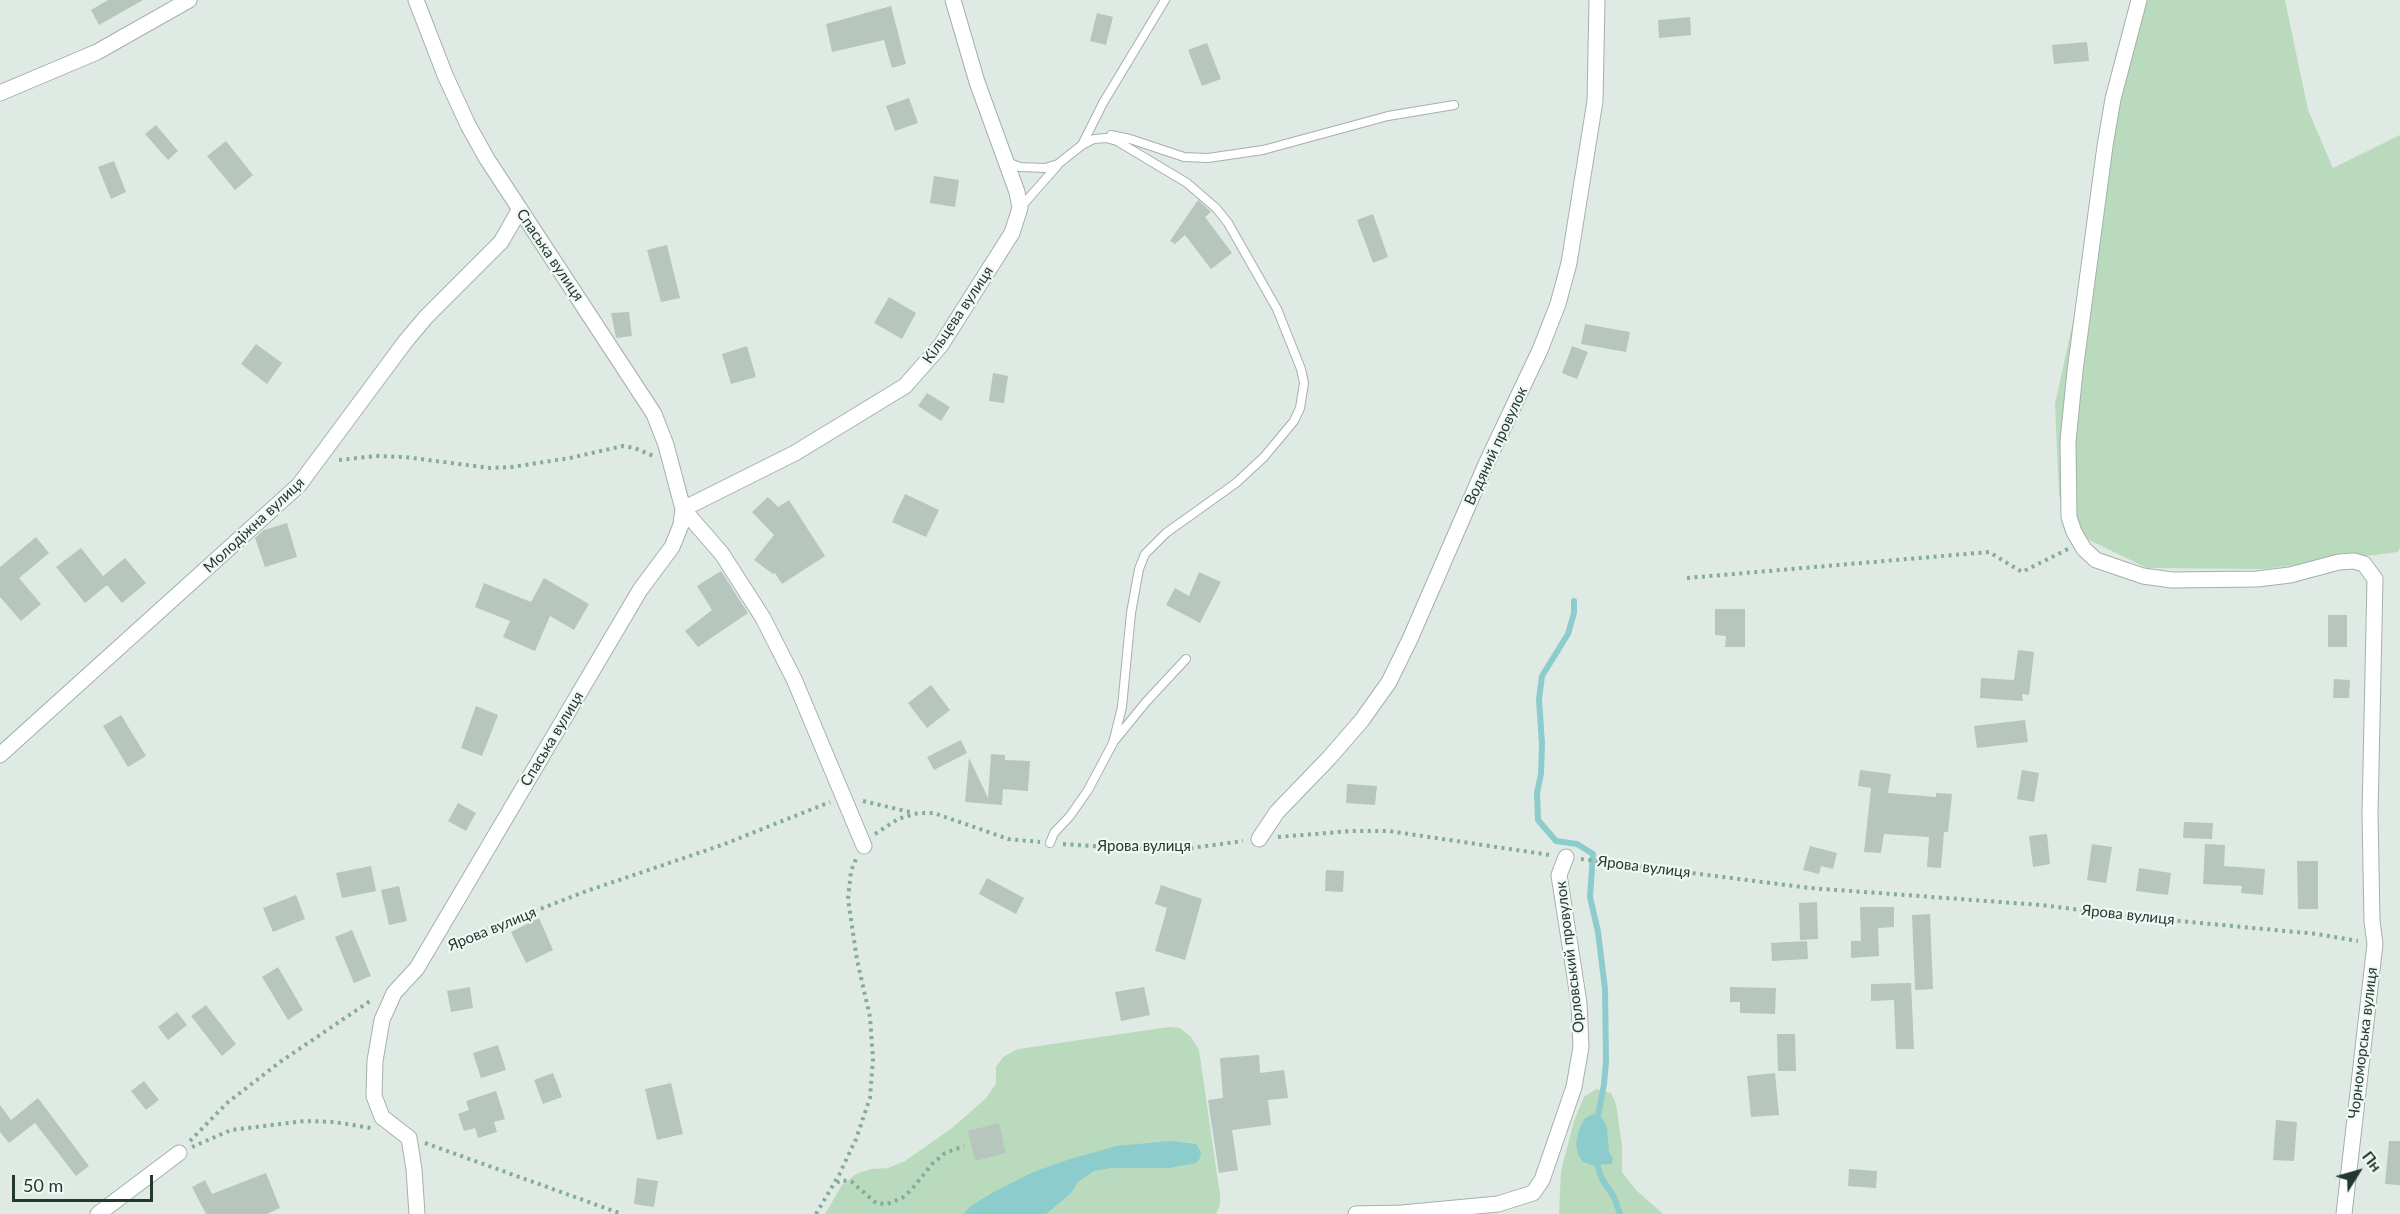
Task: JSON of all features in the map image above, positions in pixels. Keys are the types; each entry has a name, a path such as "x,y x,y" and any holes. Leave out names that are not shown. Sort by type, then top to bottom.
{"street":[{"path":"0,93 97,52 189,0"},
{"name":"Спаська вулиця","path":"416,0 468,125 519,209 650,406 666,445 683,509 681,525 672,547 640,590 417,968 394,993 382,1020 375,1061 375,1096 382,1117 409,1138 417,1214"},
{"path":"953,0 977,82 1017,192 1020,208"},
{"name":"Водяний провулок","path":"1259,839 1276,812 1330,758 1362,720 1389,682 1487,462 1540,350 1558,304 1569,263 1592,124 1597,71 1597,0"},
{"path":"2080,543 2069,517 2068,500 2068,441 2075,371 2105,146 2114,99 2139,0"},
{"name":"Кільцева вулиця","path":"683,509 795,453 905,387 941,345 1012,233 1020,208"},
{"name":"Молодіжна вулиця","path":"0,755 299,485 405,342 426,317 501,242 519,209"},
{"name":"Спаська вулиця","path":"683,509 722,554 763,618 794,679 864,846"},
{"name":"Чорноморська вулиця","path":"2080,543 2096,560 2143,576 2172,580 2257,579 2290,575 2340,562 2354,561 2364,564 2376,579 2370,814 2372,921 2375,944 2344,1214"},
{"name":"Орловський провулок","path":"1356,1214 1478,1207 1514,1200 1533,1193 1542,1180 1574,1087 1581,1047 1579,1003 1559,875 1573,858"},
{"path":"98,1214 179,1153"}],"lane":[{"path":"1082,145 1103,103 1166,0"},
{"path":"1020,208 1058,164 1082,145 1104,135 1130,139 1184,157 1208,158 1263,150 1388,116 1454,105"},
{"path":"1094,139 1106,138 1117,141 1152,160 1187,183 1216,208 1228,223 1277,309 1301,369 1304,383 1300,408 1294,421 1264,457 1236,483 1166,533 1145,554 1138,569 1122,707 1113,743"},
{"path":"1006,161 1020,167 1033,168 1058,164"},
{"path":"1050,843 1054,833 1070,816 1088,790 1113,743 1146,702 1186,659"}],"path":[{"path":"317,463 376,456 405,457 490,468 512,467 570,458 623,446 650,454 674,472"},
{"path":"1687,578 1989,552 2022,572 2080,543"},
{"name":"Ярова вулиця","path":"441,950 450,944 574,896 722,845 844,796 918,813 934,813 1008,839 1121,848 1184,849 1259,839 1350,831 1389,831 1573,858 1810,888 2041,905 2137,917 2317,934 2375,944"},
{"name":"Ярова вулиця","path":"816,1214 856,1139 870,1098 873,1059 870,1017 857,960 848,899 851,871 864,846 882,828 898,819 918,813"},
{"path":"179,1153 227,1103 280,1062 382,993"},
{"path":"832,1187 841,1180 852,1182 876,1203 887,1204 902,1198 912,1190 932,1164 945,1153 964,1146"}],"green space":[{"path":"2143,0 2285,0 2308,110 2333,168 2400,135 2400,548 2398,552 2265,569 2147,568 2085,538 2059,496 2055,404"},
{"path":"1169,1027 1180,1028 1191,1037 1199,1050 1220,1195 1220,1205 1216,1214 825,1214 842,1185 856,1174 871,1169 888,1168 905,1161 952,1128 986,1098 996,1084 996,1067 1003,1057 1018,1049"},
{"path":"1596,1089 1611,1093 1616,1104 1622,1146 1622,1172 1636,1190 1663,1214 1559,1214 1561,1171 1574,1121 1584,1097"}],"water":[{"path":"1593,1114 1602,1118 1607,1127 1612,1164 1592,1165 1583,1162 1578,1154 1576,1143 1579,1130 1585,1118"},
{"path":"1170,1141 1196,1144 1201,1152 1200,1158 1196,1163 1169,1168 1110,1168 1094,1171 1079,1181 1070,1194 1046,1214 963,1214 972,1205 994,1192 1031,1173 1067,1160 1116,1146"}],"building":[{"path":"108,0 143,0 99,25 91,10"},
{"path":"891,6 906,64 892,68 884,40 832,52 826,24"},
{"path":"1097,13 1113,17 1106,45 1090,41"},
{"path":"1690,17 1691,35 1659,38 1658,20"},
{"path":"2087,42 2089,61 2054,64 2052,45"},
{"path":"1207,43 1221,79 1202,86 1188,50"},
{"path":"909,98 918,123 895,131 886,106"},
{"path":"156,125 178,151 168,160 145,134"},
{"path":"226,141 253,175 235,190 207,156"},
{"path":"114,161 126,192 111,199 98,167"},
{"path":"934,176 959,180 955,207 930,203"},
{"path":"1198,200 1211,212 1205,217 1232,253 1211,269 1185,235 1175,244 1170,241"},
{"path":"1373,214 1388,257 1373,263 1357,220"},
{"path":"667,245 680,298 661,302 647,250"},
{"path":"889,297 916,313 902,339 874,323"},
{"path":"629,312 632,336 616,338 611,313"},
{"path":"1585,324 1630,332 1626,352 1581,344"},
{"path":"256,344 282,363 267,384 241,364"},
{"path":"747,346 756,377 731,384 722,354"},
{"path":"1572,346 1588,352 1577,379 1562,373"},
{"path":"993,373 1008,376 1004,403 989,401"},
{"path":"927,393 950,407 941,421 918,406"},
{"path":"905,494 939,510 926,537 892,522"},
{"path":"768,497 778,507 789,500 825,556 782,584 775,573 773,574 754,560 774,535 752,512"},
{"path":"287,523 297,557 265,567 255,538 264,530"},
{"path":"36,537 49,553 19,578 41,604 21,621 0,597 0,567"},
{"path":"81,548 103,576 125,558 146,583 122,603 107,585 85,603 56,567"},
{"path":"721,571 748,613 698,647 685,631 712,610 697,586"},
{"path":"1199,572 1221,582 1200,623 1166,605 1175,588 1189,596"},
{"path":"544,578 589,604 574,630 550,616 535,651 503,637 510,621 475,607 484,583 531,602"},
{"path":"1715,609 1745,609 1745,647 1725,647 1726,636 1715,635"},
{"path":"2328,615 2347,615 2347,647 2328,647"},
{"path":"2018,650 2034,652 2029,695 2022,694 2023,701 1980,698 1981,678 2014,680"},
{"path":"2334,679 2350,680 2349,698 2333,698"},
{"path":"931,685 950,710 927,728 908,703"},
{"path":"476,706 498,715 482,756 461,748"},
{"path":"121,715 146,756 128,767 103,726"},
{"path":"2025,720 2028,742 1977,748 1974,726"},
{"path":"961,740 967,753 934,770 927,757"},
{"path":"991,754 1005,755 1005,760 1030,761 1028,791 1003,789 1002,805 965,802 969,758 988,798"},
{"path":"1860,770 1891,774 1888,793 1936,797 1936,793 1952,794 1948,832 1944,832 1941,868 1927,867 1929,837 1884,834 1881,853 1864,852 1871,788 1858,786"},
{"path":"2022,770 2039,773 2034,802 2017,799"},
{"path":"1347,784 1377,786 1375,805 1346,803"},
{"path":"458,803 476,813 466,831 448,821"},
{"path":"2184,822 2213,823 2212,839 2183,838"},
{"path":"2047,834 2050,864 2033,867 2029,836"},
{"path":"2092,844 2112,847 2106,883 2087,880"},
{"path":"2205,844 2225,845 2224,866 2265,869 2263,895 2241,893 2242,886 2203,884"},
{"path":"1810,846 1837,853 1833,869 1821,866 1819,874 1803,870"},
{"path":"2297,861 2318,861 2318,909 2298,909"},
{"path":"371,866 376,891 342,898 336,873"},
{"path":"2139,868 2171,873 2168,895 2136,891"},
{"path":"1326,870 1344,871 1343,892 1325,891"},
{"path":"987,878 1024,898 1016,914 979,894"},
{"path":"1161,885 1202,899 1185,960 1155,951 1167,908 1155,904"},
{"path":"399,886 407,921 389,925 381,890"},
{"path":"296,895 305,919 273,932 263,908"},
{"path":"1817,902 1818,939 1800,940 1799,903"},
{"path":"1860,907 1894,907 1894,927 1878,928 1879,956 1851,958 1851,941 1861,941"},
{"path":"1930,914 1933,989 1915,990 1912,915"},
{"path":"539,918 553,950 526,963 511,932"},
{"path":"352,930 371,976 354,983 335,937"},
{"path":"1807,941 1808,959 1772,961 1771,943"},
{"path":"278,967 303,1010 288,1020 262,977"},
{"path":"1911,983 1914,1049 1896,1049 1894,1000 1871,1001 1871,984"},
{"path":"470,987 473,1008 451,1012 447,991"},
{"path":"1144,987 1150,1015 1121,1021 1115,992"},
{"path":"1730,987 1776,988 1775,1014 1740,1013 1740,1002 1730,1002"},
{"path":"206,1005 236,1044 222,1056 191,1016"},
{"path":"177,1012 187,1025 168,1040 158,1027"},
{"path":"1777,1034 1795,1034 1796,1071 1778,1071"},
{"path":"498,1045 506,1070 481,1078 473,1053"},
{"path":"1259,1055 1260,1073 1284,1070 1288,1098 1268,1100 1271,1125 1232,1130 1238,1170 1219,1173 1208,1100 1223,1098 1220,1058"},
{"path":"553,1073 562,1097 543,1104 534,1080"},
{"path":"1775,1073 1779,1115 1751,1117 1747,1076"},
{"path":"144,1081 159,1100 146,1110 131,1091"},
{"path":"671,1083 683,1134 657,1140 645,1089"},
{"path":"496,1091 505,1119 494,1122 497,1132 478,1138 475,1128 464,1131 458,1114 469,1110 466,1101"},
{"path":"38,1098 89,1166 76,1176 35,1123 9,1143 0,1132 0,1105 11,1120"},
{"path":"2276,1120 2297,1122 2294,1161 2273,1160"},
{"path":"999,1123 1006,1153 975,1161 968,1131"},
{"path":"2389,1141 2400,1141 2400,1185 2385,1184"},
{"path":"1849,1169 1877,1171 1876,1188 1848,1186"},
{"path":"266,1173 280,1208 267,1214 206,1214 192,1187 205,1180 212,1194"},
{"path":"637,1178 658,1181 654,1207 634,1204"}],"waterway":[{"path":"1574,601 1574,613 1568,634 1542,676 1539,699 1542,744 1541,774 1537,793 1538,820 1556,841 1577,844 1593,854 1590,897 1598,932 1605,989 1606,1061 1598,1116"},
{"path":"1597,1164 1620,1214"}]}
